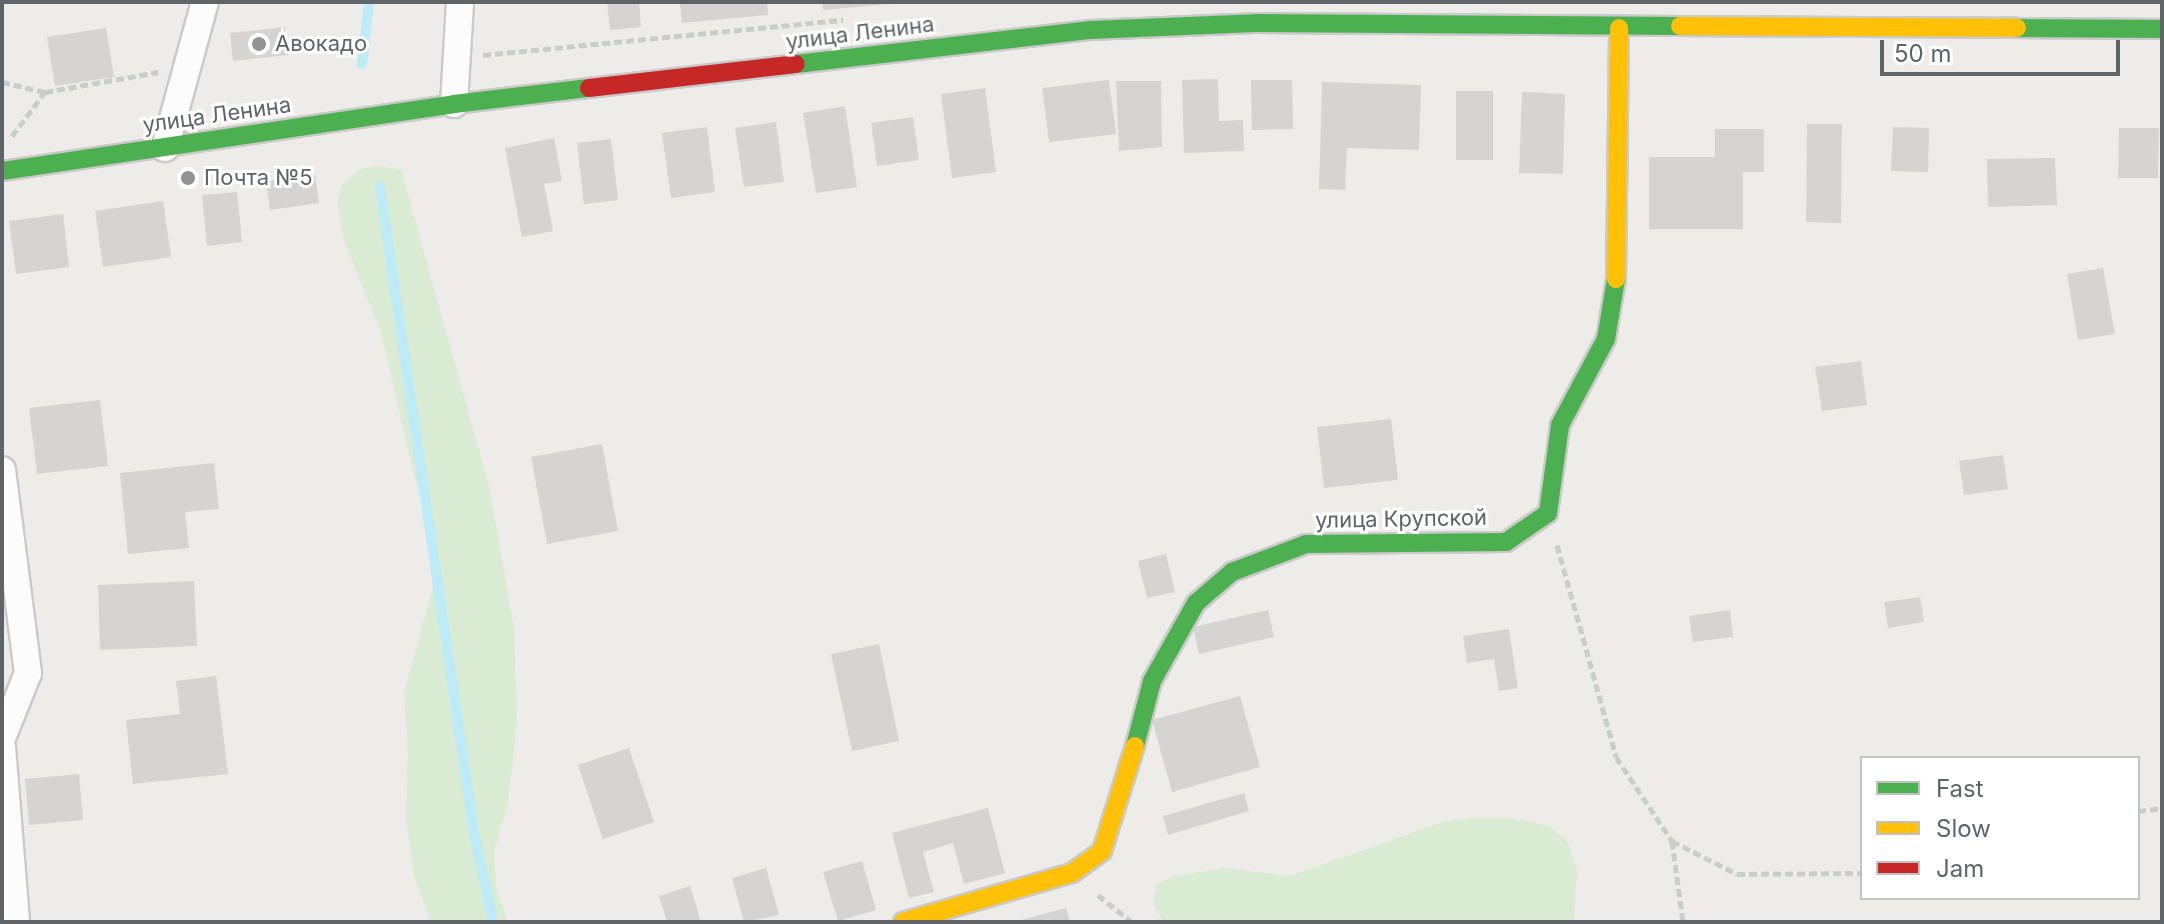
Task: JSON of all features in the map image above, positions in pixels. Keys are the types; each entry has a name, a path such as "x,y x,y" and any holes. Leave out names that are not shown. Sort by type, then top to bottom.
{"street":[{"path":"165,148 205,2"},
{"path":"454,104 460,2"},
{"name":"улица Ленина","path":"2,171 454,104 1255,12 1619,28 2162,29"},
{"path":"1548,513 1560,425 1606,339 1618,269 1619,28"},
{"path":"2,470 28,673 2,738"},
{"name":"улица Крупской","path":"903,922 1072,873 1102,851 1126,783 1152,681 1196,603 1232,572 1306,544 1506,542 1548,513"},
{"path":"2,747 16,922"}],"path":[{"path":"456,58 847,20"},
{"path":"2,82 45,92 187,67"},
{"path":"7,142 45,92"},
{"path":"1548,513 1616,757 1672,841 1683,922"},
{"path":"2140,811 2162,808"},
{"path":"1672,841 1737,874 1860,873"}],"green space":[{"path":"380,166 401,170 489,486 514,628 517,721 508,803 494,851 496,889 508,922 431,922 414,877 406,819 408,752 404,693 434,583 433,527 415,480 381,332 344,241 337,202 342,185 360,169"},
{"path":"1510,818 1549,826 1568,842 1577,870 1574,922 1163,922 1153,904 1156,885 1175,876 1226,868 1290,876 1443,822"}],"building":[{"path":"607,2 639,2 641,27 610,30"},
{"path":"680,2 767,2 768,15 682,23"},
{"path":"822,2 888,2 889,4 823,10"},
{"name":"Авокадо","path":"285,27 288,55 233,61 230,33"},
{"path":"106,28 114,77 55,86 47,37"},
{"path":"1218,79 1219,121 1243,120 1244,151 1184,153 1182,80"},
{"path":"1109,80 1116,134 1049,142 1042,88"},
{"path":"1251,80 1292,80 1293,129 1252,130"},
{"path":"1116,81 1161,81 1162,147 1119,151"},
{"path":"1322,82 1421,85 1419,150 1347,148 1345,190 1319,189"},
{"path":"985,88 996,172 952,178 941,94"},
{"path":"1456,91 1493,91 1493,160 1456,160"},
{"path":"1522,92 1565,94 1563,174 1519,173"},
{"path":"845,106 857,187 816,193 803,113"},
{"path":"913,117 919,160 877,166 871,123"},
{"path":"776,122 784,182 744,187 735,128"},
{"path":"1807,124 1842,124 1841,223 1806,222"},
{"path":"707,127 715,192 671,198 662,133"},
{"path":"1893,127 1929,128 1928,172 1891,171"},
{"path":"2119,128 2159,128 2158,178 2118,178"},
{"path":"1715,129 1764,129 1764,172 1743,172 1743,229 1649,229 1649,157 1715,157"},
{"path":"554,138 562,181 544,184 553,231 522,237 505,148"},
{"path":"611,139 618,200 584,204 577,143"},
{"path":"2055,158 2057,205 1988,207 1987,159"},
{"path":"315,175 319,203 270,210 266,181"},
{"path":"237,192 242,242 207,246 202,195"},
{"path":"163,201 171,257 103,267 95,211"},
{"path":"63,214 69,267 16,274 9,221"},
{"path":"2103,268 2115,334 2078,340 2067,274"},
{"path":"1861,361 1867,405 1822,411 1815,367"},
{"path":"100,400 108,466 37,474 29,408"},
{"path":"1391,419 1398,480 1324,488 1317,427"},
{"path":"602,444 618,531 547,544 531,457"},
{"path":"2003,455 2008,489 1964,495 1959,461"},
{"path":"214,463 219,509 185,512 189,548 128,554 120,473"},
{"path":"1166,554 1175,592 1147,598 1138,561"},
{"path":"194,581 197,646 100,650 98,585"},
{"path":"1920,597 1924,622 1888,628 1884,602"},
{"path":"1268,610 1274,637 1199,654 1193,627"},
{"path":"1730,610 1733,637 1693,642 1689,616"},
{"path":"1509,629 1518,688 1499,691 1494,659 1467,663 1463,636"},
{"path":"879,644 899,741 852,751 831,654"},
{"path":"216,676 228,774 133,784 126,720 180,714 176,681"},
{"path":"1240,696 1260,767 1172,792 1152,720"},
{"path":"629,748 654,822 603,839 578,765"},
{"path":"79,774 83,820 29,825 25,779"},
{"path":"1244,793 1249,811 1168,835 1163,816"},
{"path":"988,808 1005,873 964,884 953,843 923,852 934,892 909,898 892,833"},
{"path":"862,861 876,910 838,921 823,872"},
{"path":"766,868 779,915 744,922 732,878"},
{"path":"690,886 701,922 667,922 659,896"},
{"path":"1066,908 1070,922 1017,922 1017,921"}],"waterway":[{"path":"362,64 369,2"},
{"path":"380,187 474,833 493,922"}],"traffic: fast":[{"path":"796,64 1091,30 1255,23 1680,26"},
{"path":"2017,28 2162,29"},
{"path":"2,171 454,104 589,88"},
{"path":"1135,746 1152,681 1196,603 1232,572 1306,544 1506,542 1548,513 1560,425 1606,339 1616,279"}],"traffic: slow":[{"path":"1680,26 2017,28"},
{"path":"1616,279 1619,28"},
{"path":"903,922 1072,873 1102,851 1135,746"}],"traffic: jam":[{"path":"589,88 796,64"}],"place":[{"name":"Авокадо","path":"259,44"},
{"name":"Почта №5","path":"188,178"}]}
